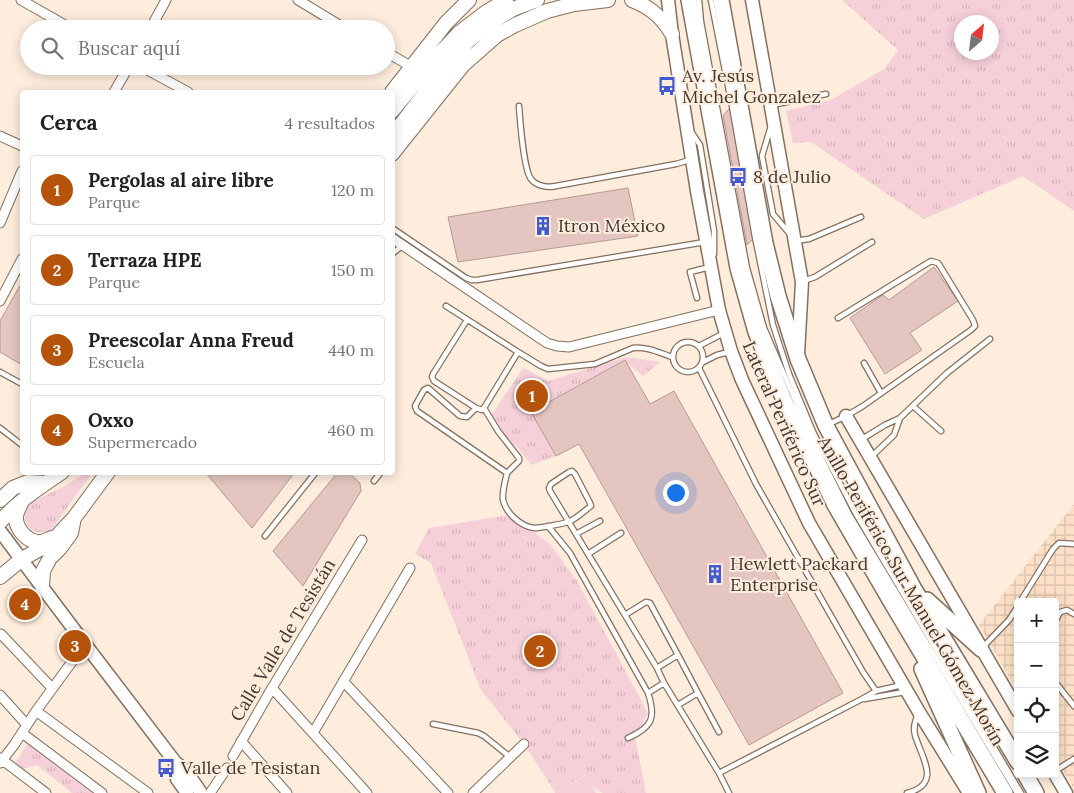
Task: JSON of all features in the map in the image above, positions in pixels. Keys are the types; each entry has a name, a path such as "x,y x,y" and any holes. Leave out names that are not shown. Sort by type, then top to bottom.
{"highway":[{"name":"Anillo Periférico Sur Manuel Gómez Morín","path":"689,0 738,268 756,332 784,400 835,504 1005,793"},
{"name":"Anillo Periférico Sur Manuel Gómez Morín","path":"721,0 765,243 778,296 798,359 826,426 914,589 1014,755"},
{"path":"914,589 981,649"},
{"path":"890,600 978,793"},
{"path":"1027,778 1036,793"}],"main road":[{"path":"394,90 446,23 469,0"},
{"path":"395,106 460,32 506,0"},
{"path":"395,132 449,62 468,41 492,22 513,9 537,0"},
{"path":"395,150 463,65 497,35 547,11 574,4 608,0"},
{"path":"632,0 656,14 666,23 672,34"},
{"path":"0,522 24,498 59,475"},
{"path":"0,577 22,559 40,549 57,536 74,518 106,475"},
{"path":"0,500 13,488 28,482 46,483"},
{"path":"24,498 16,518 22,534 37,542 57,536"},
{"path":"42,586 42,571 50,558 71,533 74,518"}],"street":[{"path":"21,0 56,20"},
{"path":"155,20 166,0"},
{"path":"298,0 331,20"},
{"name":"Lateral Periférico Sur","path":"668,0 692,160 719,310 742,380 809,522 919,712 969,793"},
{"path":"752,0 802,282 798,359"},
{"path":"395,57 412,67"},
{"path":"115,90 124,75"},
{"path":"157,75 184,90"},
{"path":"0,136 20,145"},
{"path":"0,223 20,176"},
{"path":"395,240 547,343 557,346 569,347 719,310"},
{"path":"0,301 20,264"},
{"path":"846,416 1014,704"},
{"path":"0,531 175,762 186,771 201,793"},
{"name":"Calle Valle de Tesistán","path":"233,756 362,540"},
{"path":"313,733 410,568"},
{"path":"1,634 52,688"},
{"path":"46,793 1,761 85,644"},
{"path":"343,682 448,793"},
{"path":"272,688 367,793"},
{"path":"0,695 25,729 102,793"},
{"path":"36,711 148,793"},
{"path":"241,741 287,793"},
{"path":"474,793 524,744"},
{"path":"175,762 177,779 187,793"},
{"path":"210,793 227,768"},
{"path":"1058,778 1066,793"}],"lane":[{"path":"699,0 701,22 747,268 764,328 810,435 849,514 1017,793"},
{"path":"711,0 771,315 789,374 814,434 856,514 1022,793"},
{"path":"771,105 826,94"},
{"path":"519,106 526,166 530,178 534,182 550,188 692,160"},
{"path":"687,126 700,145 714,231 712,272 690,272 697,298"},
{"path":"796,242 809,239 861,216"},
{"path":"395,230 466,278 472,280 707,242"},
{"path":"802,282 815,277 872,242"},
{"path":"395,252 403,245"},
{"path":"826,426 846,416 881,393 975,326 938,263 931,261 838,318"},
{"path":"446,306 541,366 551,369 595,364 638,347 672,357"},
{"path":"467,320 432,374 432,377 434,381 476,408 482,410 484,408 518,352"},
{"path":"699,346 726,333"},
{"path":"860,440 900,418 947,373 990,339"},
{"path":"683,342 692,342 699,346 703,353 703,362 700,368 690,373 682,372 674,364 672,357 674,350 683,342"},
{"path":"703,362 731,351"},
{"path":"864,363 881,393"},
{"path":"700,368 756,484 863,672 876,691"},
{"path":"0,372 20,383"},
{"path":"476,408 466,417 460,416 428,388 424,390 414,406 417,411 507,474"},
{"path":"913,406 941,431"},
{"path":"484,408 498,431 520,459 507,474 503,491 505,506 517,520 535,528 548,526 569,521 591,505 575,474 572,471 569,472 551,484 550,491 569,521 657,668 729,793"},
{"path":"870,458 894,435 900,418"},
{"path":"0,428 20,443"},
{"path":"265,536 314,475"},
{"path":"374,481 379,475"},
{"path":"576,534 600,521"},
{"path":"548,526 570,553 648,693 653,715 649,724 639,733 628,738"},
{"path":"588,554 622,534"},
{"path":"1022,598 1053,549 1059,543 1074,544"},
{"path":"625,615 646,602 650,603 719,732"},
{"path":"1059,614 1067,610 1074,614"},
{"path":"981,649 1014,612"},
{"path":"657,668 678,655"},
{"path":"648,693 664,683"},
{"path":"1059,687 1074,706"},
{"path":"719,773 876,691 905,688"},
{"path":"862,699 905,688"},
{"path":"678,705 698,693"},
{"path":"907,793 915,791 922,786 928,769 914,734 919,712"},
{"path":"433,724 478,733 510,757"},
{"path":"1059,770 1074,759"}],"shaded area":[{"path":"1074,504 1074,789 1059,763 1059,598 1014,598 1014,685 979,625"}],"green space":[{"path":"842,0 1074,0 1074,211 1023,176 924,219 811,142 793,143 786,111 831,100 884,69 898,50"},
{"path":"626,357 660,362 643,376 624,360 532,412 556,456 531,465 518,448 504,437 491,416 523,368 548,381"},
{"path":"82,475 91,475 51,530 37,532 31,529 25,519 28,507 34,501"},
{"path":"509,515 550,544 577,581 648,713 635,737 646,793 603,793 592,786 585,775 555,792 524,744 481,690 431,563 415,554 429,528"},
{"path":"28,743 98,793 72,793 37,765 22,769 15,763"},
{"path":"586,775 596,793 555,793 555,792"}],"building":[{"name":"8 de Julio","path":"730,108 754,238 747,245 723,115"},
{"name":"Itron México","path":"628,188 638,236 458,262 448,217"},
{"path":"934,267 958,301 910,333 922,350 885,374 850,318 883,295 889,300"},
{"path":"20,286 20,364 0,352 0,321"},
{"name":"Hewlett Packard Enterprise","path":"625,360 650,404 674,391 843,693 749,745 579,444 556,456 531,412"},
{"path":"208,475 293,475 252,528"},
{"path":"336,475 351,475 360,483 361,491 303,586 273,551"},
{"path":"24,593 35,605 25,614 15,602"}],"place":[{"name":"Av. Jesús Michel Gonzalez","path":"667,86"},
{"name":"8 de Julio","path":"738,177"},
{"name":"Itron México","path":"543,226"},
{"name":"Pergolas al aire libre","path":"532,396"},
{"name":"Hewlett Packard Enterprise","path":"715,574"},
{"name":"Oxxo","path":"25,604"},
{"name":"Preescolar Anna Freud","path":"75,646"},
{"name":"Terraza HPE","path":"540,651"},
{"name":"Valle de Tesistan","path":"166,768"}]}
